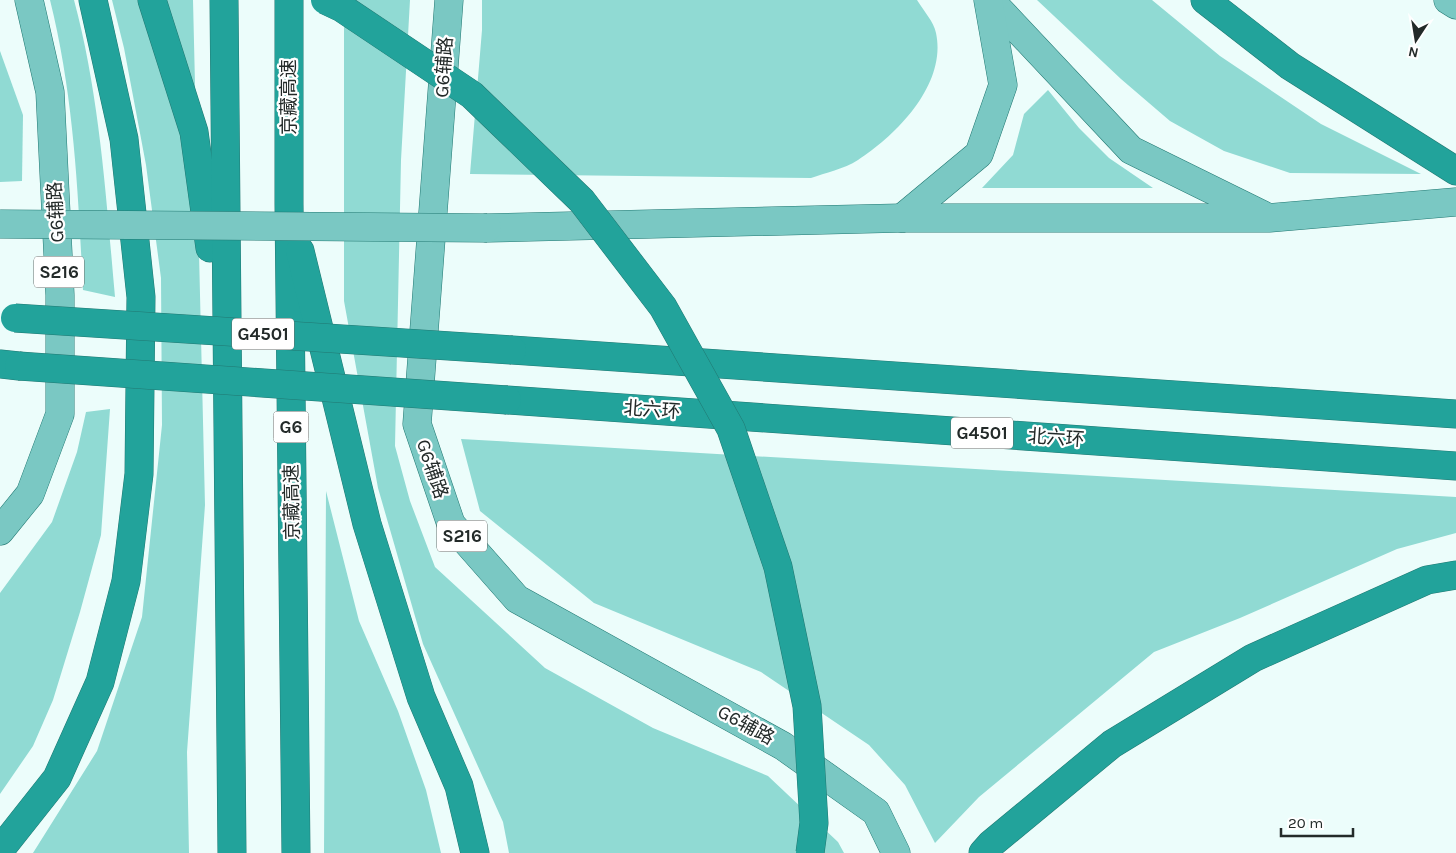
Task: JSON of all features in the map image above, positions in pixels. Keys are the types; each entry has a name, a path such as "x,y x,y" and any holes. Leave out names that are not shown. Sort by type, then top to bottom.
{"highway":[{"path":"0,850 57,778 100,682 126,581 139,474 141,297 124,139 94,0"},
{"path":"152,0 194,132 206,207 228,422"},
{"path":"224,0 232,853"},
{"name":"京藏高速","path":"289,0 288,204 296,853"},
{"path":"325,0 342,8 472,95 582,202 662,307 731,429 778,567 807,706 814,823 810,853"},
{"path":"1205,0 1290,66 1447,166"},
{"path":"288,204 367,524 421,697 459,786 475,853"},
{"name":"G4501","path":"7,317 1456,414"},
{"name":"北六环","path":"6,366 1456,466"},
{"path":"987,848 1112,744 1253,658 1427,580 1456,575"}],"main road":[{"name":"G6辅路","path":"0,531 30,494 60,414 60,295 50,92 29,0"},
{"name":"G6辅路","path":"448,0 417,424 451,524 517,599 783,746 876,812 896,853"},
{"path":"989,0 1131,150 1269,218"},
{"path":"902,218 979,154 1003,85 989,0"},
{"path":"1448,0 1456,6"},
{"path":"0,224 487,228 902,218 1269,218 1456,202"}],"shaded area":[{"path":"50,0 74,0 83,37 101,148 115,297 83,290 77,180 70,108 65,72"},
{"path":"112,0 193,0 205,505 187,752 189,853 33,853 97,751 142,617 162,425 161,278 146,165 124,48"},
{"path":"344,0 410,0 401,160 395,446 410,501 435,567 545,668 653,728 768,776 838,842 844,853 509,853 503,822 423,644 378,488 344,301"},
{"path":"482,0 917,0 935,29 937,52 934,71 926,89 916,106 888,137 853,163 811,178 470,174 482,30"},
{"path":"1037,0 1152,0 1220,56 1321,124 1421,174 1290,173 1224,151 1170,121 1121,79"},
{"path":"0,51 23,115 22,181 0,182"},
{"path":"1048,90 1079,128 1109,158 1153,188 982,188 1013,155 1024,114"},
{"path":"110,409 101,535 80,612 53,700 33,746 0,794 0,593 52,522 77,452 86,412"},
{"path":"461,439 1456,497 1456,533 1397,549 1240,618 1154,652 979,797 935,843 905,785 869,745 761,672 594,603 480,511"},
{"path":"326,491 359,621 398,711 426,790 441,853 324,853"}]}
